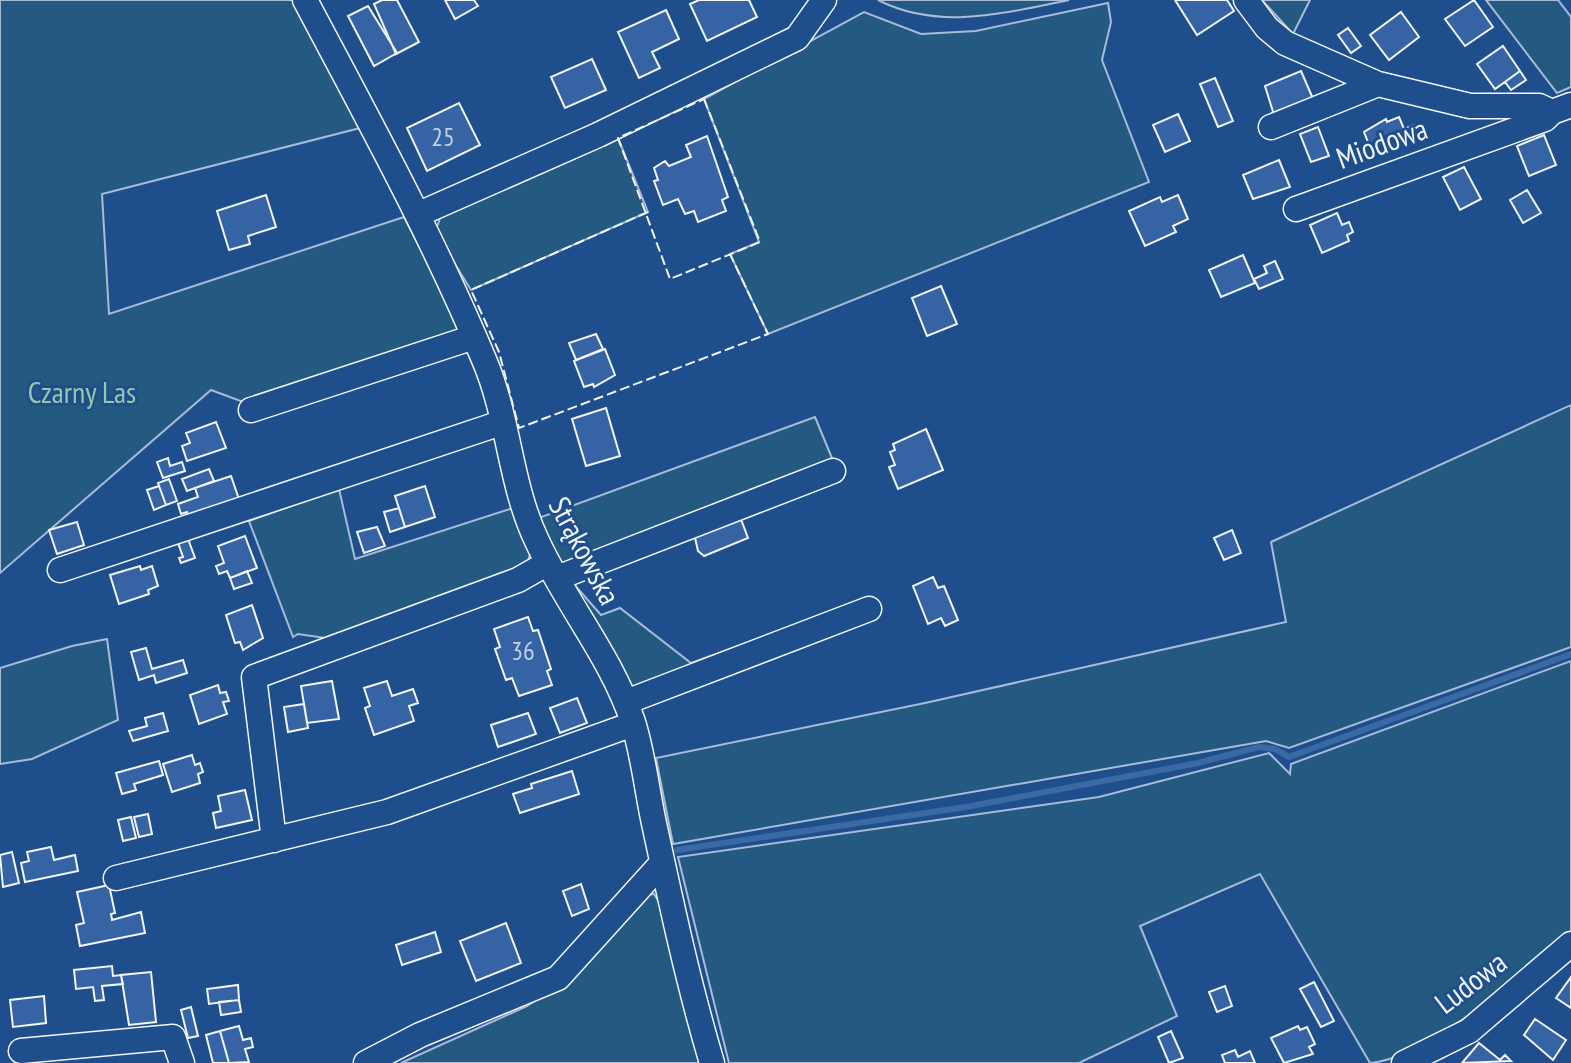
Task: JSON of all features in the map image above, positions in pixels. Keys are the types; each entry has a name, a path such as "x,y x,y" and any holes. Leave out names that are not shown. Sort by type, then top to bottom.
{"street":[{"name":"Strąkowska","path":"306,0 419,214 487,366 525,513 553,570 606,660 630,713 662,863 712,1063"},
{"path":"419,214 598,135 797,38 824,0"},
{"name":"Miodowa","path":"1246,0 1267,28 1285,43 1378,84 1421,96 1493,108 1561,108"},
{"name":"Miodowa","path":"1271,127 1378,84"},
{"path":"1489,139 1493,108"},
{"name":"Miodowa","path":"1296,209 1545,119 1561,108"},
{"path":"251,410 474,337"},
{"path":"60,570 501,423"},
{"path":"274,840 254,677 518,580 833,471"},
{"path":"116,878 387,812 630,713 869,609"},
{"path":"366,1063 420,1035 558,978 662,863"},
{"name":"Ludowa","path":"1404,1063 1469,1031 1571,944"},
{"path":"21,1051 173,1037 182,1063"}],"green space":[{"name":"Czarny Las","path":"0,0 296,0 360,128 102,194 109,314 404,217 461,327 458,335 243,402 211,390 0,573"},
{"path":"878,0 1069,0 997,14 948,17 925,15"},
{"path":"1262,0 1310,0 1293,34"},
{"path":"1486,0 1558,0 1571,17 1571,87 1557,93"},
{"path":"1108,3 1111,22 1102,60 1149,182 768,334 730,254 759,242 704,99 864,12 921,34 976,31"},
{"path":"618,138 648,212 471,290 435,232 441,216"},
{"path":"1571,405 1571,647 1289,748 1266,741 673,844 656,758 925,703 1286,622 1271,542"},
{"path":"815,417 834,463 564,566 555,557 536,519"},
{"path":"339,489 355,559 513,508 531,551 527,564 332,639 298,634 293,637 249,521"},
{"path":"572,582 601,615 620,608 691,663 873,597 875,602 628,689"},
{"path":"107,639 118,720 32,759 0,764 0,668"},
{"path":"1571,661 1571,934 1475,1011 1419,1046 1393,1058 1370,1063 1260,874 1140,926 1177,1016 1079,1063 729,1063 678,857 1099,797 1269,753 1290,774 1291,764"},
{"path":"654,894 659,902 706,1063 401,1063 527,1006 572,976 643,895"}],"building":[{"path":"382,0 397,0 419,42 396,54 374,4"},
{"path":"445,0 474,0 478,6 455,19"},
{"path":"699,0 749,0 757,17 707,41 690,4"},
{"path":"1175,0 1227,0 1234,11 1197,35"},
{"path":"1474,0 1493,27 1465,46 1445,19"},
{"path":"368,6 397,53 374,66 348,16"},
{"path":"666,10 679,39 652,52 660,68 639,78 618,32"},
{"path":"1401,12 1419,37 1389,60 1370,35"},
{"path":"1348,28 1361,46 1351,53 1338,35"},
{"path":"1503,46 1520,71 1495,89 1477,64"},
{"path":"592,59 606,90 565,108 551,77"},
{"path":"1301,71 1314,101 1274,115 1265,86"},
{"path":"1520,71 1526,80 1511,90 1505,82"},
{"path":"1215,78 1233,121 1218,127 1200,84"},
{"path":"459,103 480,145 427,171 407,128"},
{"path":"1178,114 1190,141 1165,152 1153,125"},
{"path":"1399,117 1404,129 1414,125 1419,136 1373,155 1364,132 1386,119 1387,122"},
{"path":"1318,127 1329,156 1311,162 1300,134"},
{"path":"1544,135 1556,165 1529,176 1517,146"},
{"path":"707,136 728,197 722,200 726,211 698,222 694,211 685,214 678,199 663,205 654,181 658,180 654,168 665,161 669,166 691,157 686,145"},
{"path":"1279,160 1290,187 1253,199 1243,175"},
{"path":"1464,167 1481,199 1460,210 1443,177"},
{"path":"1527,190 1541,213 1523,223 1510,200"},
{"path":"266,195 276,227 248,236 250,244 229,250 217,211"},
{"path":"1178,195 1188,219 1173,226 1176,232 1145,246 1129,211 1160,197 1162,202"},
{"path":"1337,213 1342,225 1349,222 1353,232 1347,235 1349,241 1322,253 1310,225"},
{"path":"1243,255 1255,283 1221,297 1209,270"},
{"path":"1275,261 1283,279 1259,289 1254,279 1267,273 1264,266"},
{"path":"941,286 957,324 927,336 912,298"},
{"path":"596,334 603,349 576,360 569,343"},
{"path":"605,349 615,375 594,387 593,384 584,387 574,361"},
{"path":"606,408 620,456 586,466 572,419"},
{"path":"216,422 226,448 187,461 182,446 190,443 186,433"},
{"path":"926,429 943,470 898,489 889,467 895,465 890,452 895,450 893,444"},
{"path":"168,458 170,466 182,462 185,471 163,478 157,462"},
{"path":"209,469 214,481 187,491 182,479"},
{"path":"231,476 240,502 189,518 187,512 181,514 178,504 198,497 195,488"},
{"path":"169,479 177,501 166,505 158,483"},
{"path":"159,486 166,505 154,510 147,490"},
{"path":"425,486 435,517 405,527 395,496"},
{"path":"399,508 405,527 390,532 384,512"},
{"path":"739,514 748,538 704,556 698,551 694,533"},
{"path":"77,522 84,545 57,554 49,530"},
{"path":"377,527 385,546 364,553 357,532"},
{"path":"1232,530 1241,553 1224,560 1214,538"},
{"path":"187,536 195,558 181,563 179,558 183,557 177,540"},
{"path":"245,536 257,568 230,578 227,571 219,574 216,566 224,563 218,546"},
{"path":"140,566 141,570 152,566 158,586 148,590 149,594 119,604 110,575"},
{"path":"247,571 252,583 234,589 230,578"},
{"path":"933,577 938,588 944,586 958,620 945,626 941,618 928,624 913,586"},
{"path":"252,605 263,638 243,650 240,642 235,643 226,615"},
{"path":"528,617 533,631 538,630 551,669 547,671 552,685 519,696 512,678 506,680 495,649 500,647 494,629"},
{"path":"146,648 152,669 183,660 187,673 156,683 154,675 139,680 131,652"},
{"path":"332,681 339,719 307,723 301,686"},
{"path":"387,681 392,696 413,689 418,703 409,706 414,721 374,735 365,708 370,706 364,688"},
{"path":"218,685 220,693 226,692 229,701 223,702 227,714 199,724 190,695"},
{"path":"577,698 587,723 560,733 550,708"},
{"path":"304,704 308,728 288,732 284,707"},
{"path":"163,713 168,731 133,741 129,731 147,726 145,718"},
{"path":"528,713 536,734 498,747 491,725"},
{"path":"192,755 195,765 200,763 203,772 198,774 200,783 172,792 163,764"},
{"path":"159,761 163,775 134,784 136,790 122,794 116,773"},
{"path":"572,771 579,794 520,813 513,794 532,788 531,784"},
{"path":"245,790 252,820 216,828 213,813 221,811 218,796"},
{"path":"148,814 152,834 139,837 134,817"},
{"path":"131,817 136,838 123,841 118,820"},
{"path":"51,847 54,860 75,855 78,871 25,882 21,863 29,861 27,852"},
{"path":"12,852 19,883 3,887 0,855"},
{"path":"581,884 589,909 572,916 563,891"},
{"path":"109,885 115,913 111,914 112,920 141,912 145,933 80,946 76,925 84,923 77,892"},
{"path":"506,923 521,963 476,981 460,941"},
{"path":"435,932 441,952 402,965 396,945"},
{"path":"112,966 113,976 121,975 123,984 102,986 104,1000 95,1001 93,987 76,989 74,970"},
{"path":"151,972 156,1022 129,1025 121,975"},
{"path":"1571,977 1571,1008 1556,998"},
{"path":"1314,982 1334,1021 1321,1027 1300,989"},
{"path":"238,985 239,1000 209,1004 207,989"},
{"path":"1225,986 1232,1006 1217,1012 1209,992"},
{"path":"44,996 46,1023 13,1027 10,1000"},
{"path":"239,1000 241,1012 221,1015 219,1002"},
{"path":"191,1007 198,1036 188,1038 181,1010"},
{"path":"1535,1019 1566,1040 1553,1060 1524,1035"},
{"path":"239,1026 243,1040 251,1038 253,1047 245,1049 249,1062 229,1063 220,1031"},
{"path":"1298,1026 1300,1030 1307,1027 1315,1044 1309,1047 1313,1054 1284,1063 1271,1038"},
{"path":"220,1031 229,1063 213,1063 206,1035"},
{"path":"1171,1031 1183,1058 1169,1063 1158,1037"},
{"path":"1479,1043 1500,1060 1505,1055 1511,1061 1462,1063"},
{"path":"1235,1050 1238,1057 1250,1051 1255,1063 1225,1063 1222,1055"}],"waterway":[{"path":"677,850 966,807 1198,763 1259,747 1275,749 1289,757 1571,654"}],"fence":[{"path":"704,99 760,242 670,279 618,138 704,99"},
{"path":"648,212 471,290 499,352 519,428 768,334 730,254"}]}
